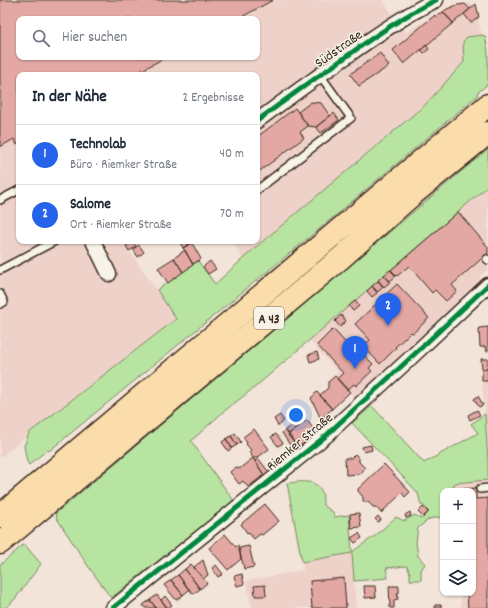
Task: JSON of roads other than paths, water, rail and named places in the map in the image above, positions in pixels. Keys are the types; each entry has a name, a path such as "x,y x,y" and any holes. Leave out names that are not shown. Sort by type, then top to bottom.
{"highway":[{"name":"A 43","path":"0,516 488,105"},
{"name":"A 43","path":"0,543 342,257 419,189 488,133"},
{"path":"0,501 34,474 82,446"}],"street":[{"name":"Südstraße","path":"260,119 381,32 416,10 436,0"},
{"path":"94,244 109,274"},
{"name":"Riemker Straße","path":"114,607 327,435 488,285"}],"lane":[{"path":"260,188 351,118 320,75"},
{"path":"0,200 16,192"},
{"path":"0,270 49,244"},
{"path":"0,294 4,302 0,304"},
{"path":"480,489 488,488"}],"place":[{"name":"Salome","path":"388,326"},
{"name":"Technolab","path":"355,369"}]}
